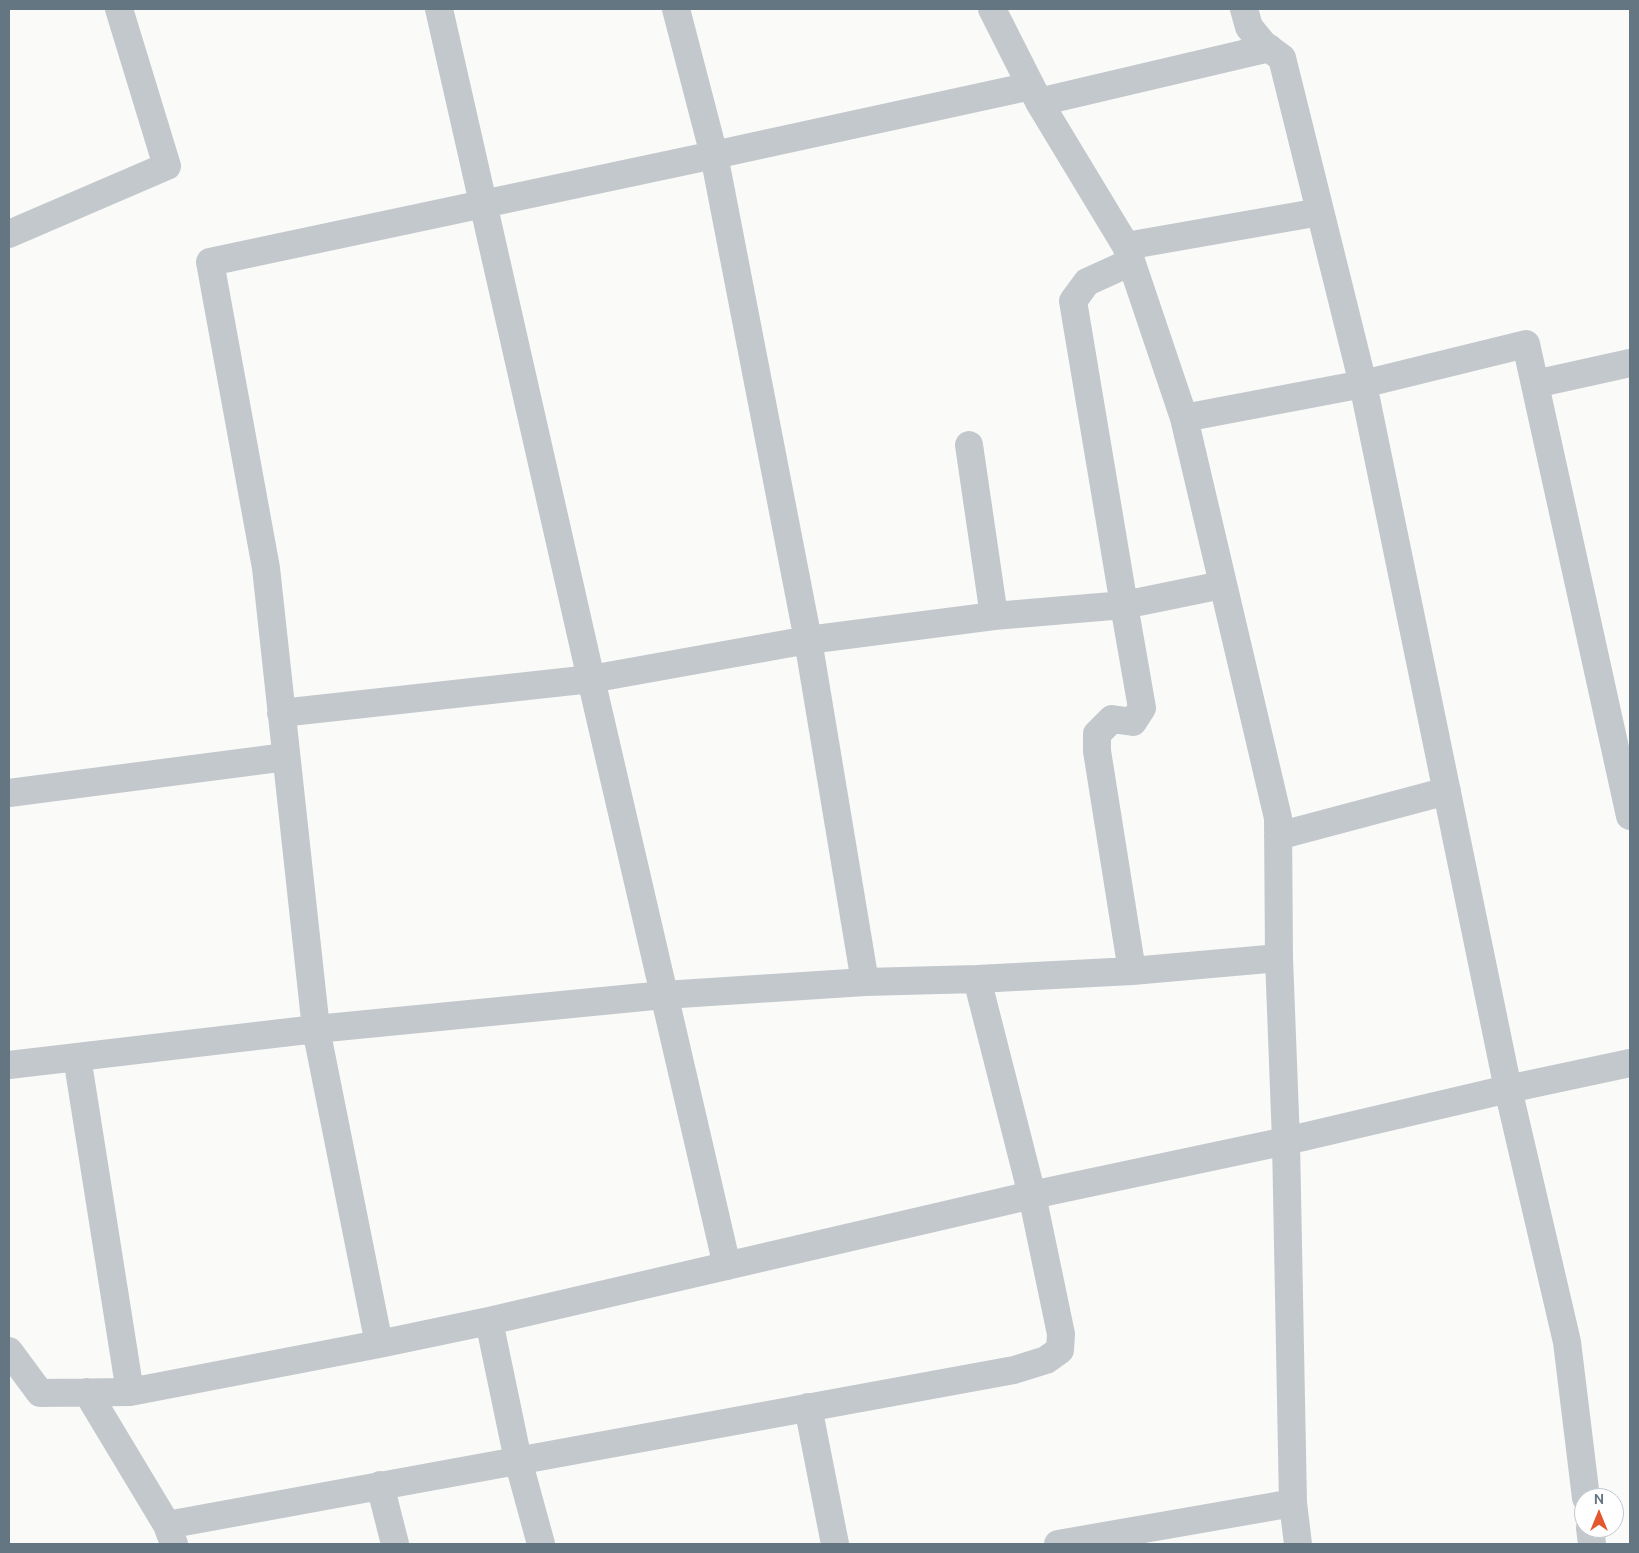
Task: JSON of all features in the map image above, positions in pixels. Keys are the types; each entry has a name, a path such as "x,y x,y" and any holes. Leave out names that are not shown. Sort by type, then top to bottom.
{"street":[{"path":"9,234 167,166 119,9"},
{"path":"439,9 591,679 728,1266"},
{"path":"676,9 714,155 808,640 865,982"},
{"path":"992,9 1035,94 1129,254 1184,418 1278,818 1278,958 1286,1141 1293,1503 1298,1544"},
{"path":"1244,9 1248,27 1263,44 1282,58 1363,384 1508,1089 1567,1342 1585,1488"},
{"path":"379,1344 316,1029 266,568 210,262 714,155 1269,48"},
{"path":"1132,971 1097,750 1097,734 1112,719 1133,722 1142,708 1073,300 1087,282 1129,254 1320,212"},
{"path":"1184,418 1363,384 1526,344 1630,816"},
{"path":"1536,384 1630,363"},
{"path":"969,445 994,616"},
{"path":"281,713 591,679 808,640 994,616 1124,605 1222,585"},
{"path":"9,794 286,757"},
{"path":"1278,836 1447,791"},
{"path":"9,1065 316,1029 664,995 865,982 977,979 1132,971 1278,958"},
{"path":"87,1392 171,1534 380,1485 1014,1370 1046,1360 1060,1350 1061,1334 1032,1195 977,979"},
{"path":"77,1057 130,1392"},
{"path":"9,1351 40,1393 130,1392 489,1321 1032,1195 1286,1141 1508,1089 1630,1063"},
{"path":"489,1321 518,1460 541,1544"},
{"path":"808,1407 835,1544"},
{"path":"380,1485 395,1544"},
{"path":"1058,1544 1293,1503"}]}
